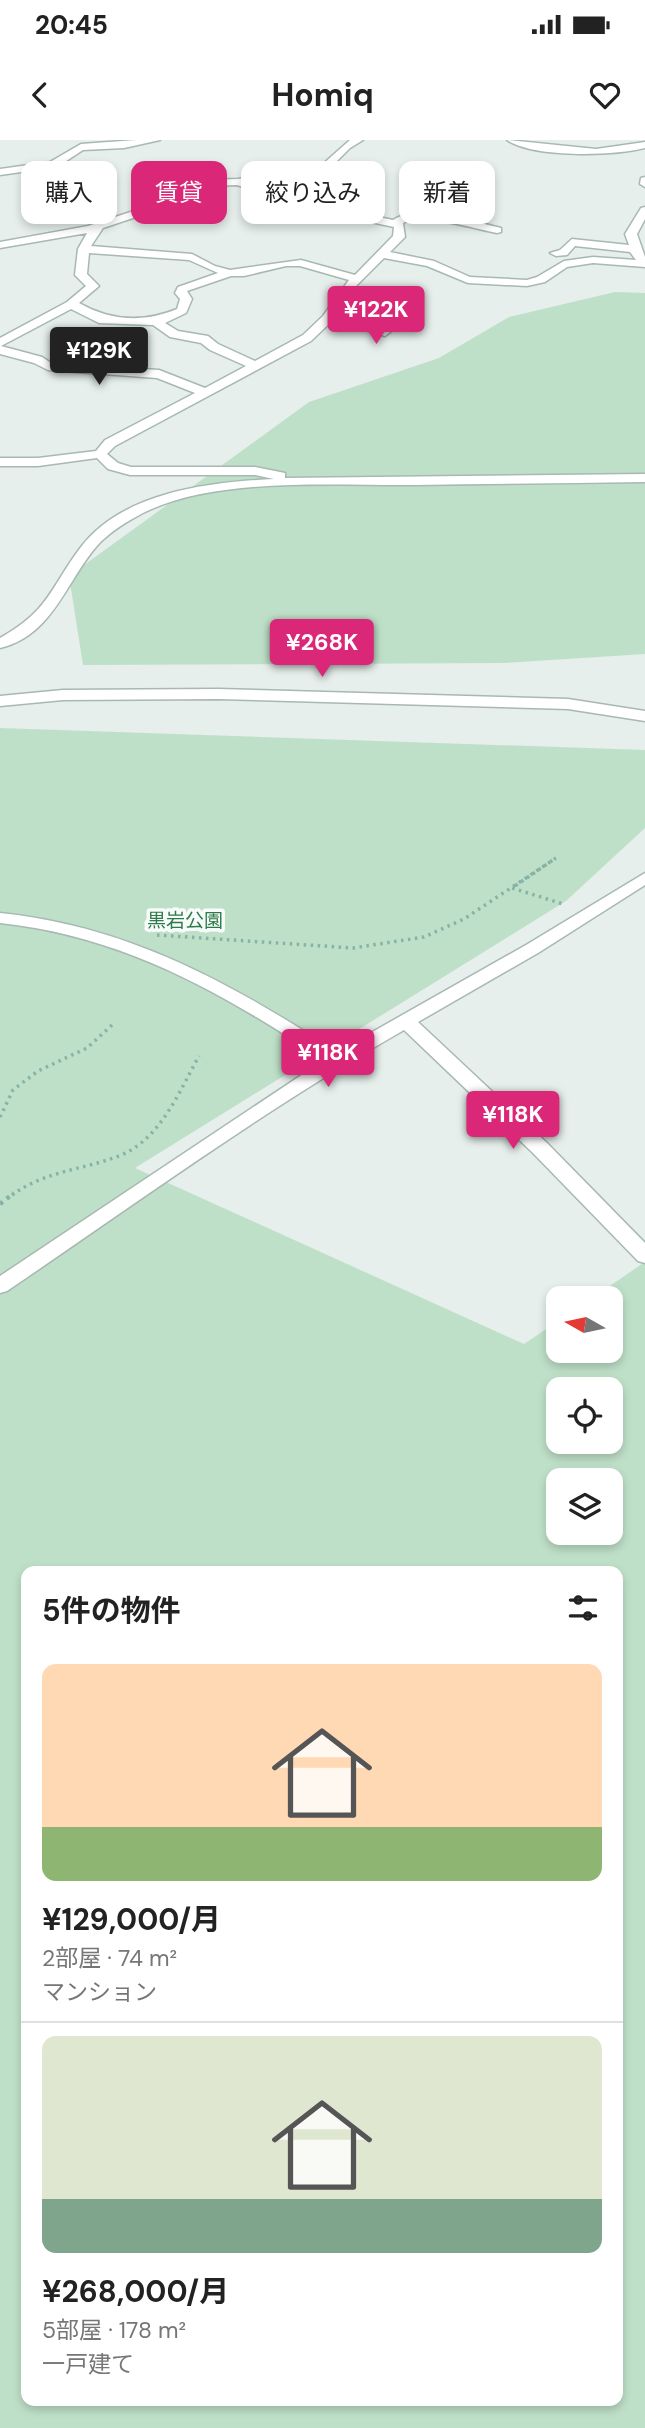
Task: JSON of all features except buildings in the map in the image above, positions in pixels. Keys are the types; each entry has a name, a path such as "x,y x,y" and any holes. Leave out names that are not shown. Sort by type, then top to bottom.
{"street":[{"path":"0,172 53,165 81,147 155,140"},
{"path":"0,245 99,226 171,202 209,183 238,182 327,165 346,146 358,140"},
{"path":"512,140 605,152 645,145"},
{"path":"0,462 37,462 100,454 110,443 307,338 330,315 357,279 399,237 400,225 395,223 313,207 238,182"},
{"path":"644,265 635,250 631,234 645,210"},
{"path":"395,223 407,216 426,216 497,230"},
{"path":"0,343 71,304 93,286 80,275 84,249 89,237 99,226"},
{"path":"631,234 645,235"},
{"path":"555,253 563,253 572,242 635,250"},
{"path":"84,249 192,257 211,268 244,274 286,263 302,262 357,279"},
{"path":"381,254 430,263 468,281 527,283 541,280 564,264 593,260 644,265"},
{"path":"71,304 99,319 156,322 181,311 186,299 181,293 182,289 230,273"},
{"path":"330,315 385,332 409,312"},
{"path":"156,322 174,334 191,339 204,339 214,347 256,366"},
{"path":"0,350 38,360 48,366 159,374 207,393"},
{"path":"100,454 113,466 130,471 255,471 279,474 285,483"},
{"path":"0,644 22,633 52,604 83,552 110,526 152,504 205,491 285,483 645,478"},
{"path":"0,701 63,695 218,694 568,704 645,716"},
{"path":"0,1286 248,1117 337,1060 532,949 645,878"},
{"path":"0,918 33,919 127,947 231,993 337,1060"},
{"path":"406,1021 540,1148 645,1256"}],"path":[{"path":"145,934 353,948 424,937 464,919 556,858 512,888"},
{"path":"512,888 589,913"},
{"path":"0,1117 13,1090 38,1071 87,1048 112,1024"},
{"path":"0,1203 31,1181 121,1155 151,1134 171,1108 199,1056"}],"green space":[{"path":"615,292 645,293 645,654 506,663 83,665 69,576 309,402 439,358 509,317"},
{"name":"黒岩公園","path":"0,728 645,750 645,828 566,901 135,1168 524,1344 546,1329 546,1363 623,1363 623,1286 610,1286 645,1262 645,2428 0,2428"}]}
